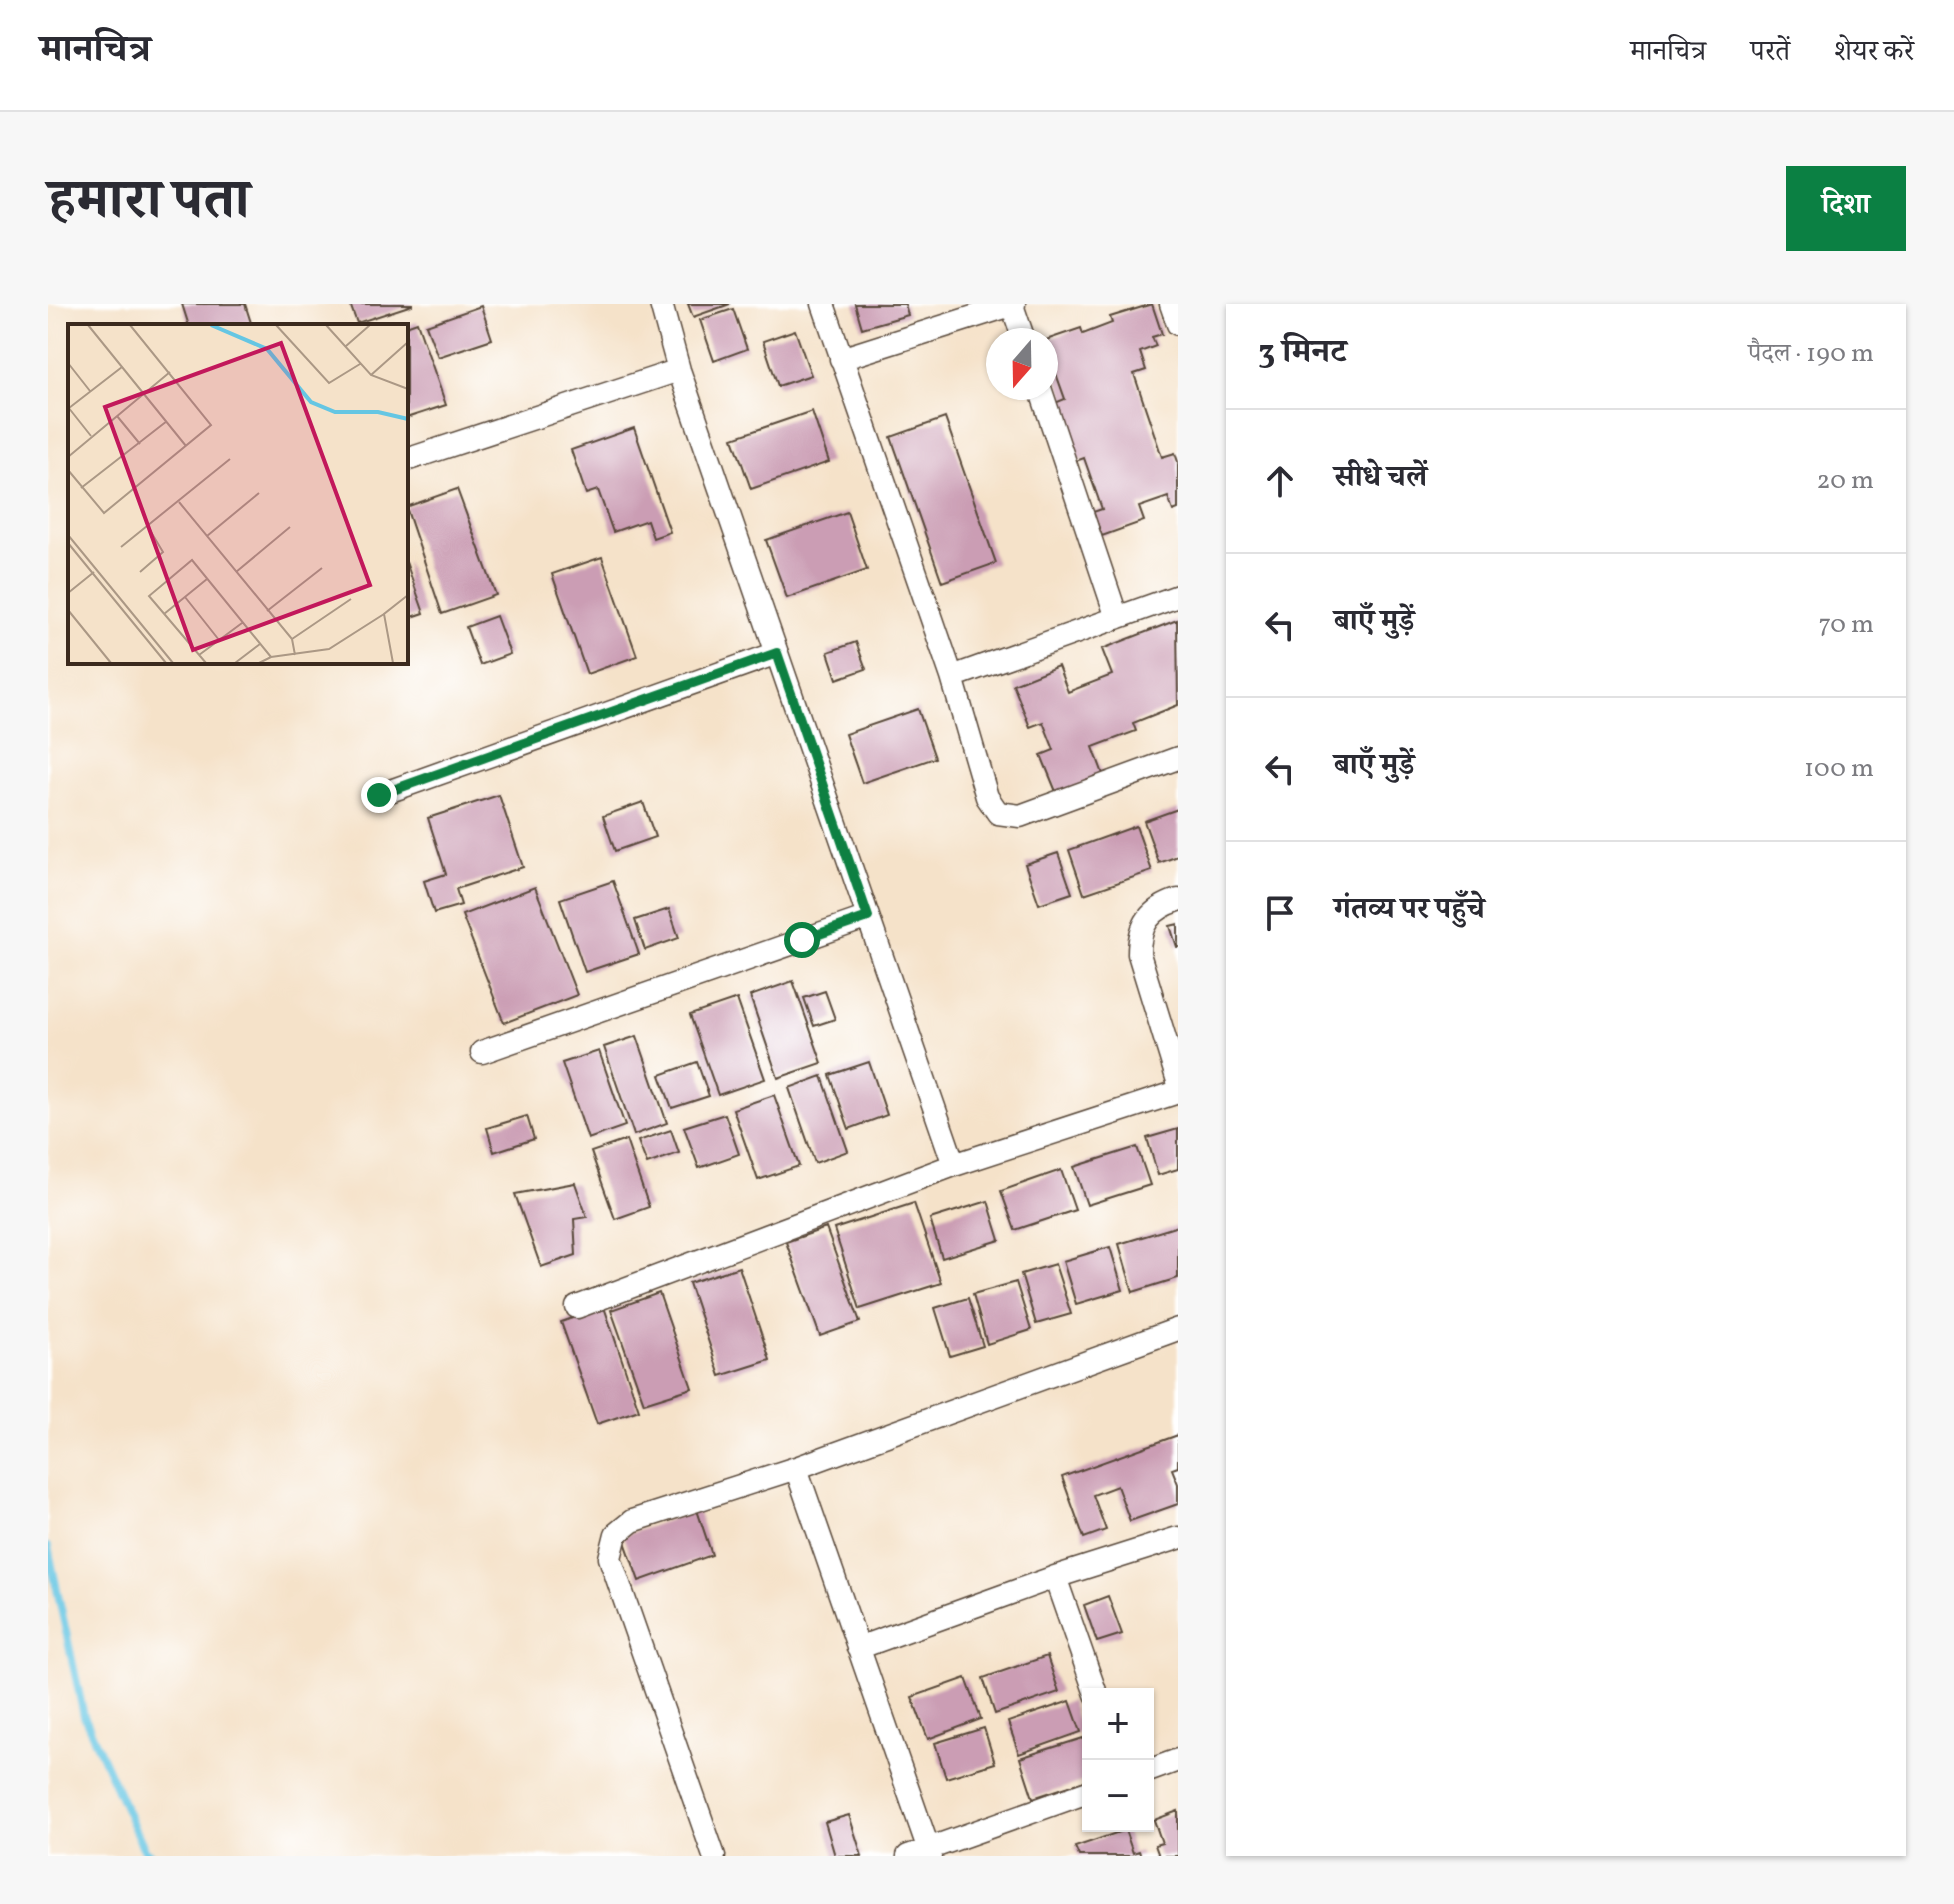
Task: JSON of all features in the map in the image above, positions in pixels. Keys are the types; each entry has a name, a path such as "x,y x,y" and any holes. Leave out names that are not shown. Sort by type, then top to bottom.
{"street":[{"path":"661,304 679,370 954,1165"},
{"path":"823,304 952,677 987,797 998,813 1020,816 1178,758"},
{"path":"841,359 1013,304 1020,328"},
{"path":"1171,304 1178,324"},
{"path":"408,459 679,370"},
{"path":"1044,400 1117,618"},
{"path":"952,677 1178,596"},
{"path":"379,795 777,653"},
{"path":"1178,900 1161,905 1146,919 1139,934 1139,954 1178,1081"},
{"path":"482,1052 868,917"},
{"path":"577,1307 954,1165 1178,1092"},
{"path":"714,1856 610,1558 616,1534 632,1521 796,1468 1178,1329"},
{"path":"796,1468 858,1648 923,1854 1082,1794"},
{"path":"858,1648 1055,1577 1178,1538"},
{"path":"1055,1577 1094,1688"},
{"path":"1154,1769 1178,1760"}],"building":[{"path":"182,304 245,304 251,324 188,324"},
{"path":"350,304 412,304 412,305 357,323"},
{"path":"688,304 730,304 693,317"},
{"path":"855,304 905,304 908,315 862,328"},
{"path":"1152,304 1162,334 1152,337 1156,346 1140,352 1146,370 1134,374 1162,457 1175,453 1178,462 1178,509 1173,511 1168,497 1139,507 1144,521 1102,536 1093,512 1102,509 1084,458 1076,461 1055,403 1065,399 1058,379 1058,336 1081,328 1083,334 1112,323 1110,317"},
{"path":"481,306 492,339 438,357 426,325"},
{"path":"733,309 747,349 714,361 700,320"},
{"path":"417,322 446,405 408,417 408,325"},
{"path":"795,330 811,375 778,386 763,341"},
{"path":"812,411 829,462 751,489 733,438"},
{"path":"945,418 996,563 942,582 891,437"},
{"path":"634,428 670,532 653,538 647,520 613,532 598,490 586,494 571,450"},
{"path":"457,489 496,595 442,614 408,506"},
{"path":"847,512 867,570 787,598 766,540"},
{"path":"602,557 637,656 587,674 552,574"},
{"path":"408,568 424,613 408,618"},
{"path":"496,616 510,654 480,665 466,627"},
{"path":"1177,620 1178,705 1133,723 1136,731 1093,747 1103,774 1059,799 1041,755 1054,750 1043,722 1030,727 1013,684 1058,666 1068,692 1112,675 1102,649"},
{"path":"856,642 866,669 837,679 828,652"},
{"path":"918,709 935,758 862,783 845,734"},
{"path":"499,795 523,867 456,889 461,905 434,913 424,881 446,874 428,818"},
{"path":"643,802 655,837 615,851 603,816"},
{"path":"1178,809 1178,856 1159,863 1144,821"},
{"path":"1136,826 1152,871 1084,894 1069,850"},
{"path":"1058,853 1072,893 1039,904 1025,864"},
{"path":"613,881 639,954 585,972 560,899"},
{"path":"535,887 577,995 504,1023 462,915"},
{"path":"669,909 679,938 645,950 635,920"},
{"path":"1178,924 1178,947 1177,947 1170,926"},
{"path":"793,981 822,1063 778,1078 750,996"},
{"path":"825,991 835,1019 814,1026 804,998"},
{"path":"737,999 765,1079 718,1095 690,1015"},
{"path":"637,1036 667,1123 634,1135 604,1047"},
{"path":"599,1051 625,1126 588,1139 562,1063"},
{"path":"697,1062 709,1096 672,1108 660,1075"},
{"path":"869,1062 887,1115 849,1129 830,1075"},
{"path":"822,1076 848,1151 815,1163 789,1088"},
{"path":"774,1095 799,1166 758,1180 733,1109"},
{"path":"725,1114 739,1154 699,1168 684,1127"},
{"path":"527,1116 534,1139 494,1152 487,1128"},
{"path":"1178,1129 1178,1169 1158,1175 1147,1138"},
{"path":"671,1130 679,1153 647,1164 638,1141"},
{"path":"626,1140 649,1207 615,1219 591,1152"},
{"path":"1137,1147 1150,1185 1087,1205 1074,1167"},
{"path":"1061,1170 1075,1210 1015,1230 1001,1191"},
{"path":"575,1183 587,1217 574,1219 576,1255 541,1267 515,1194"},
{"path":"988,1201 1000,1240 942,1258 930,1219"},
{"path":"914,1203 941,1283 860,1309 834,1229"},
{"path":"1178,1226 1178,1278 1133,1292 1119,1244"},
{"path":"826,1228 860,1322 820,1336 786,1242"},
{"path":"1110,1247 1123,1290 1076,1304 1063,1261"},
{"path":"1055,1264 1071,1314 1036,1324 1021,1274"},
{"path":"739,1267 770,1360 720,1376 689,1283"},
{"path":"1016,1282 1031,1330 987,1344 973,1294"},
{"path":"659,1293 692,1388 644,1403 611,1310"},
{"path":"968,1298 983,1346 950,1356 935,1308"},
{"path":"604,1307 639,1410 597,1424 561,1322"},
{"path":"1178,1435 1178,1467 1172,1469 1178,1484 1178,1504 1130,1521 1117,1486 1093,1495 1106,1530 1084,1538 1062,1477"},
{"path":"697,1510 712,1555 639,1581 623,1536"},
{"path":"1108,1596 1122,1634 1097,1642 1084,1605"},
{"path":"1047,1656 1059,1692 995,1714 983,1678"},
{"path":"966,1678 981,1719 928,1739 912,1697"},
{"path":"1070,1701 1081,1732 1019,1754 1008,1722"},
{"path":"984,1728 995,1763 946,1778 935,1743"},
{"path":"1082,1738 1082,1782 1033,1798 1020,1758"},
{"path":"1178,1811 1178,1856 1159,1856 1155,1845 1162,1843 1154,1820"},
{"path":"849,1815 862,1856 835,1856 825,1822"},
{"path":"1126,1832 1133,1853 1139,1851 1141,1856 1079,1856 1075,1847"}],"waterway":[{"path":"48,1547 84,1716 144,1850 152,1856"}],"route":[{"path":"379,795 777,653 868,917 802,940"}]}
